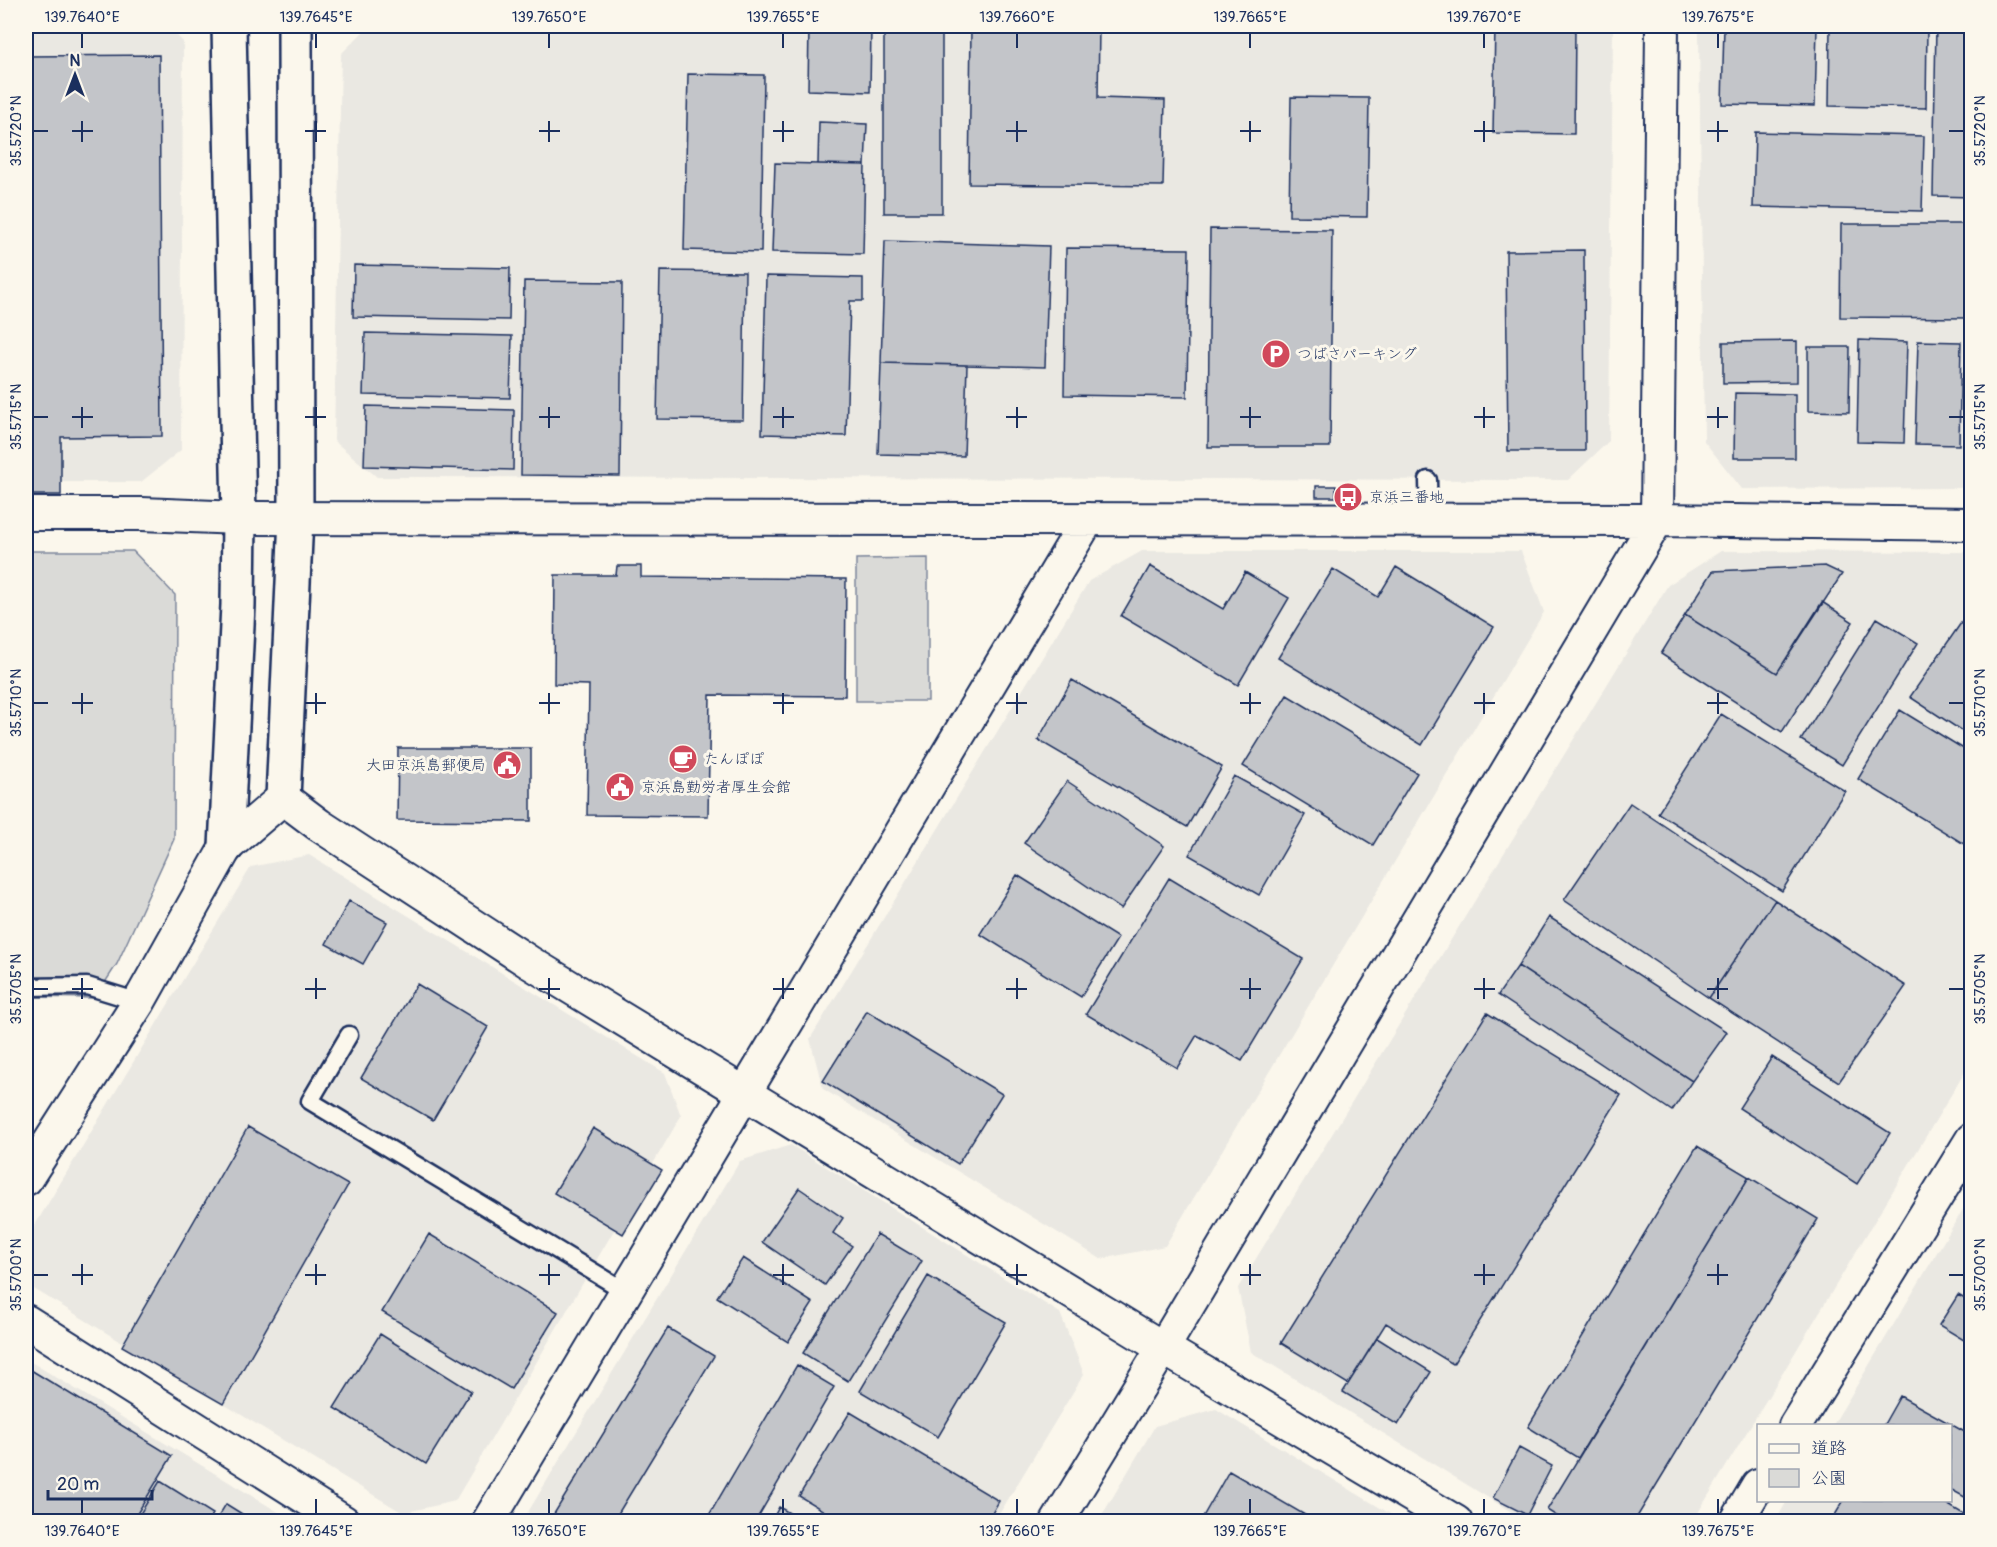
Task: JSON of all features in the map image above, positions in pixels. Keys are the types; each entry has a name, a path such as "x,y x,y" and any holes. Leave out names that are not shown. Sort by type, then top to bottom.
{"street":[{"path":"226,847 238,605 239,518 229,26"},
{"path":"26,1179 139,1002 226,847 283,798 296,518 295,26"},
{"path":"1057,1521 1163,1348 1658,520 1662,26"},
{"path":"26,514 142,514 239,518 1658,520 1971,524"},
{"path":"488,1521 1088,519"},
{"path":"283,798 320,825 529,962 1163,1348 1456,1521"},
{"path":"1796,1424 1971,1140"},
{"path":"26,1321 344,1521"},
{"path":"1736,1521 1757,1487"}],"lane":[{"path":"1428,480 1429,520"},
{"path":"26,987 87,986 139,1002"},
{"path":"349,1035 310,1101 625,1291"}],"shaded area":[{"path":"26,26 168,26 183,42 181,450 141,482 26,482"},
{"path":"369,26 1610,26 1613,28 1609,441 1568,480 377,477 334,441 341,54"},
{"path":"1705,26 1971,26 1971,488 1742,489 1704,441 1699,32"},
{"path":"1142,551 1521,551 1544,612 1165,1246 1101,1259 823,1089 810,1039 1089,581"},
{"path":"1721,551 1971,552 1971,1062 1693,1521 1526,1521 1251,1352 1238,1288 1668,585"},
{"path":"309,855 665,1073 681,1116 455,1501 403,1513 34,1289 26,1240 251,867"},
{"path":"791,1145 1060,1313 1084,1374 995,1521 522,1522 740,1161"},
{"path":"1971,1196 1971,1521 1775,1522 1786,1502 1952,1502 1952,1424 1834,1424"},
{"path":"26,1359 293,1521 26,1521"},
{"path":"1216,1409 1402,1521 1098,1522 1155,1426"}],"green space":[{"path":"26,551 133,551 175,595 174,839 117,964 95,998 26,997"},
{"path":"928,558 928,701 856,701 856,559"}],"building":[{"path":"809,26 871,26 870,92 808,90"},
{"path":"884,26 942,26 942,213 884,213"},
{"path":"971,26 1099,26 1098,98 1165,100 1163,186 969,184"},
{"path":"1495,26 1575,26 1574,134 1493,133"},
{"path":"1724,26 1817,26 1815,106 1722,104"},
{"path":"1830,26 1927,26 1926,108 1829,106"},
{"path":"1936,26 1972,26 1972,197 1933,196"},
{"path":"159,55 162,436 61,437 61,495 26,495 26,56"},
{"path":"688,74 764,75 761,252 684,250"},
{"path":"1291,97 1369,98 1367,217 1289,216"},
{"path":"819,122 867,124 865,165 818,164"},
{"path":"1755,132 1924,136 1922,211 1753,207"},
{"path":"775,163 865,165 863,254 772,252"},
{"path":"1841,224 1972,224 1972,318 1840,317"},
{"name":"つばさパーキング","path":"1210,229 1332,230 1330,447 1208,447"},
{"path":"885,241 1049,246 1045,367 881,363"},
{"path":"1066,248 1189,249 1187,397 1064,395"},
{"path":"1584,250 1585,451 1508,451 1506,251"},
{"path":"354,265 510,268 509,320 353,317"},
{"path":"660,271 745,272 743,420 657,419"},
{"path":"766,276 863,278 863,301 850,301 846,436 762,434"},
{"path":"524,281 622,282 620,476 521,475"},
{"path":"365,333 512,336 510,398 363,395"},
{"path":"1859,340 1907,342 1904,443 1857,442"},
{"path":"1797,341 1797,382 1723,383 1723,342"},
{"path":"1918,341 1961,342 1959,445 1915,444"},
{"path":"1808,347 1850,347 1849,412 1808,411"},
{"path":"881,363 967,365 964,456 878,454"},
{"path":"1735,393 1795,394 1795,458 1734,458"},
{"path":"366,406 514,410 513,470 364,466"},
{"path":"1316,486 1336,486 1336,497 1316,497"},
{"name":"京浜島勤労者厚生会館","path":"617,566 641,566 641,577 846,579 845,696 710,695 708,816 587,815 589,685 554,684 555,575 616,575"},
{"path":"1150,566 1223,609 1245,572 1289,598 1238,685 1121,616"},
{"path":"1825,566 1842,574 1777,673 1685,615 1713,571"},
{"path":"1396,567 1494,627 1422,745 1278,658 1333,569 1378,597"},
{"path":"1822,602 1853,622 1782,732 1661,654 1685,615 1777,673"},
{"path":"1972,607 1972,736 1971,737 1910,697"},
{"path":"1877,618 1918,643 1842,765 1801,740"},
{"path":"1072,680 1222,767 1187,827 1038,740"},
{"path":"1287,695 1417,773 1373,845 1243,766"},
{"path":"1900,710 1972,754 1972,849 1858,779"},
{"path":"1721,714 1845,791 1782,891 1658,813"},
{"path":"398,748 531,748 531,821 397,820"},
{"path":"1234,776 1305,815 1259,895 1189,855"},
{"path":"1067,781 1164,846 1121,909 1024,843"},
{"path":"1630,803 1775,900 1709,998 1564,900"},
{"path":"1017,875 1118,938 1081,997 980,934"},
{"path":"1169,878 1303,959 1242,1061 1197,1035 1177,1068 1086,1014"},
{"path":"1775,900 1906,986 1839,1082 1709,998"},
{"path":"349,901 387,922 363,964 326,944"},
{"path":"1549,917 1727,1032 1692,1081 1518,966"},
{"path":"1518,966 1692,1081 1672,1111 1498,995"},
{"path":"417,984 488,1027 433,1120 361,1078"},
{"path":"867,1011 1002,1094 958,1164 823,1081"},
{"path":"1487,1013 1621,1095 1453,1364 1386,1323 1348,1384 1281,1343"},
{"path":"1772,1057 1890,1133 1857,1184 1739,1108"},
{"path":"248,1127 348,1185 223,1404 122,1346"},
{"path":"593,1128 662,1170 623,1234 554,1193"},
{"path":"1697,1146 1749,1177 1578,1458 1528,1427"},
{"path":"1749,1177 1818,1219 1634,1522 1566,1522 1547,1510"},
{"path":"799,1188 843,1218 833,1233 852,1246 825,1285 762,1242"},
{"path":"429,1234 558,1312 511,1389 382,1312"},
{"path":"877,1234 922,1261 848,1381 803,1353"},
{"path":"743,1258 813,1303 788,1342 717,1297"},
{"path":"928,1276 1006,1322 938,1437 860,1391"},
{"path":"1958,1295 1972,1303 1972,1345 1939,1325"},
{"path":"668,1328 714,1356 613,1522 549,1522"},
{"path":"380,1334 471,1391 426,1464 334,1408"},
{"path":"1377,1338 1431,1372 1398,1425 1343,1392"},
{"path":"797,1365 834,1387 755,1522 705,1522"},
{"path":"26,1367 172,1456 132,1522 26,1522"},
{"path":"1900,1396 1950,1424 1884,1424"},
{"path":"850,1412 999,1501 987,1522 842,1522 799,1496"},
{"path":"1952,1425 1972,1436 1972,1501 1952,1490"},
{"path":"1519,1448 1552,1466 1527,1515 1493,1498"},
{"path":"1229,1471 1317,1522 1200,1522"},
{"path":"160,1481 213,1514 208,1522 135,1522"},
{"path":"1843,1502 1943,1502 1972,1519 1972,1522 1846,1522 1835,1515"},
{"path":"226,1504 255,1522 215,1522"},
{"path":"779,1507 805,1522 771,1522"}],"place":[{"name":"つばさパーキング","path":"1276,354"},
{"name":"京浜三番地","path":"1348,497"},
{"name":"たんぽぽ","path":"683,759"},
{"name":"大田京浜島郵便局","path":"507,765"},
{"name":"京浜島勤労者厚生会館","path":"620,787"}]}
